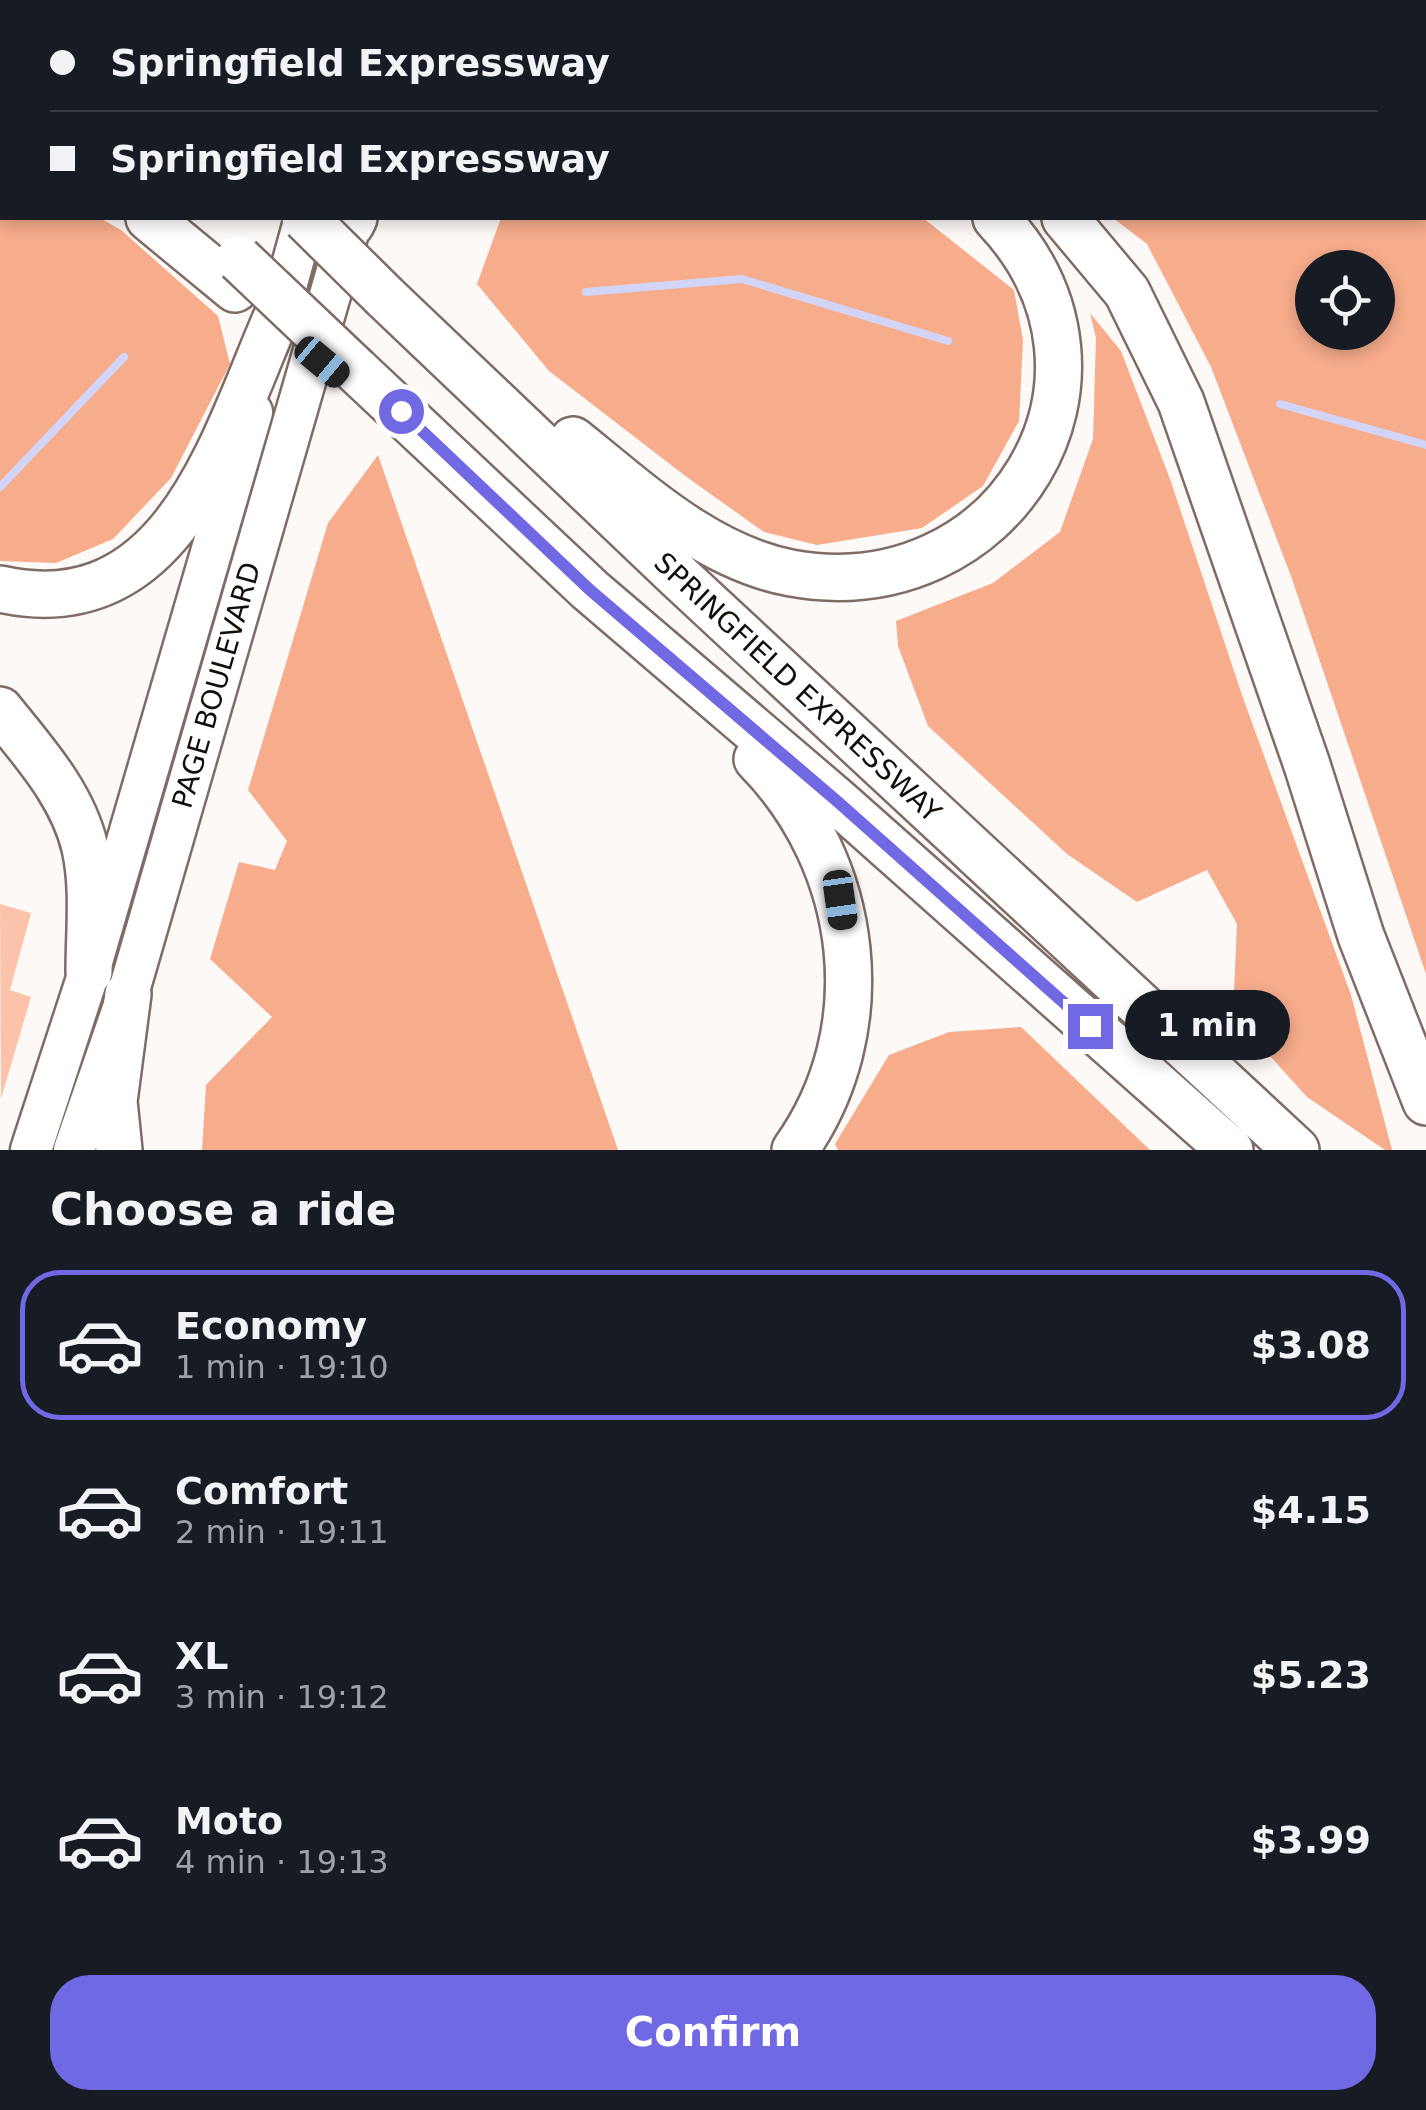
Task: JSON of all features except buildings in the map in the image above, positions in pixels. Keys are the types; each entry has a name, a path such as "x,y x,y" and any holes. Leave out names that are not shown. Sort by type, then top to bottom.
{"highway":[{"path":"152,220 237,274"},
{"name":"SPRINGFIELD EXPRESSWAY","path":"198,220 237,274 1230,1150"},
{"name":"SPRINGFIELD EXPRESSWAY","path":"307,220 679,577 1296,1150"},
{"path":"385,296 686,527 763,566 796,574 865,578 917,566 975,534 1018,488 1044,442 1056,390 1051,318 1024,250 998,220"},
{"path":"1067,220 1127,292 1181,402 1301,748 1361,936 1426,1102"},
{"path":"0,589 43,596 71,593 117,579 146,557 176,524 205,480 278,316"},
{"path":"614,610 768,770 796,808 837,888 848,980 844,1043 830,1088 795,1150"},
{"path":"0,710 59,789 80,833 88,870 89,972"},
{"path":"119,1150 114,1101 128,994"}],"main road":[{"name":"PAGE BOULEVARD","path":"30,1150 89,972 222,523 304,220"},
{"name":"PAGE BOULEVARD","path":"74,1150 128,994 303,380 353,220"}],"shaded area":[{"path":"0,220 104,220 121,230 218,316 230,364 171,478 113,539 56,563 0,561"},
{"path":"500,220 926,220 1014,290 1023,340 1019,421 983,486 922,528 817,545 764,532 549,371 477,284"},
{"path":"1116,220 1426,220 1426,974 1291,576 1211,367 1147,244"},
{"path":"1090,313 1121,351 1170,479 1243,698 1351,995 1392,1150 1385,1150 1307,1097 1233,1015 1237,924 1207,870 1137,902 1067,854 928,726 898,646 896,621 993,583 1060,532 1093,439 1096,338"},
{"path":"378,455 618,1150 202,1150 206,1085 272,1017 210,959 239,862 275,870 287,841 248,790 328,523"},
{"path":"1021,1027 1150,1150 838,1150 835,1144 889,1055 949,1032"}],"waterway":[{"path":"586,292 742,279 948,341"},
{"path":"0,487 124,357"},
{"path":"1280,404 1426,445"}],"route":[{"path":"401,411 590,590 838,802 1090,1026"}]}
